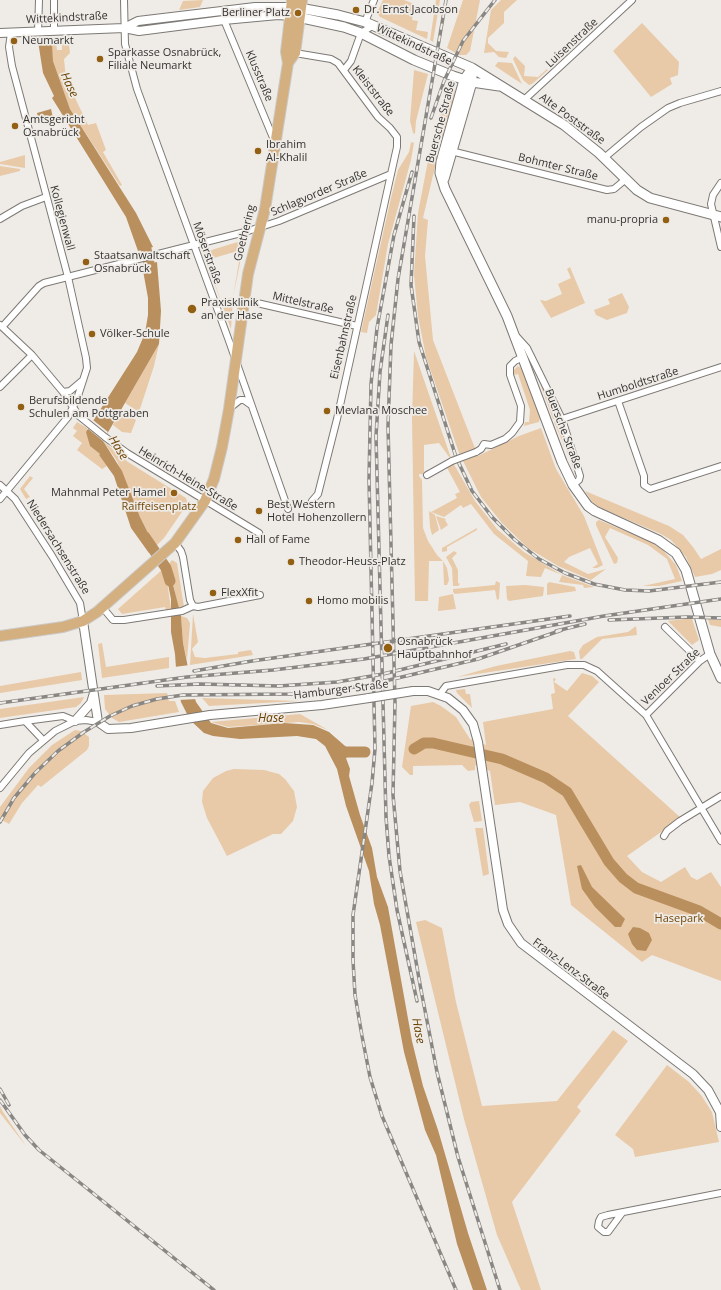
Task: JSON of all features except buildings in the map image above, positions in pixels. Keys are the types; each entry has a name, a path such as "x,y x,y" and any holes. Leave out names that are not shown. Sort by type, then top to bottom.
{"main road":[{"name":"Wittekindstraße","path":"296,7 374,25 472,68"},
{"path":"296,7 329,23 361,33"},
{"name":"Goethering","path":"288,63 295,53 296,7"},
{"name":"Goethering","path":"0,636 63,627 83,621 103,608 164,554 205,501 218,464 229,409 251,256 260,228 288,63 286,52 296,7"},
{"name":"Wittekindstraße","path":"361,33 414,60 468,81"},
{"name":"Alte Poststraße","path":"472,68 486,75 499,86 564,125 604,158 626,179"},
{"name":"Buersche Straße","path":"472,68 441,162 440,173 443,185 515,335 562,462 573,485 588,506 595,511 658,540 676,553 686,570 710,654 720,676"},
{"name":"Alte Poststraße","path":"468,81 499,86"},
{"name":"Buersche Straße","path":"443,185 468,81"},
{"path":"626,179 637,190 650,198 717,216"}],"street":[{"path":"38,32 39,0"},
{"path":"54,0 54,31"},
{"name":"Möserstraße","path":"124,0 125,44 137,89 236,360 288,509"},
{"path":"365,22 374,0"},
{"name":"Luisenstraße","path":"524,100 632,0"},
{"name":"Wittekindstraße","path":"124,28 138,21 255,7 296,7"},
{"name":"Wittekindstraße","path":"11,33 124,28 139,31 224,20 278,15 296,7"},
{"name":"Klusstraße","path":"224,20 274,141"},
{"name":"Wittekindstraße","path":"361,33 374,25"},
{"path":"0,33 11,33"},
{"name":"Kollegienwall","path":"0,499 8,492 68,417 87,368 68,277 12,66 9,47 11,33"},
{"path":"344,70 351,61 361,33"},
{"name":"Kleiststraße","path":"295,53 330,59 338,63 344,70 378,117 390,128 397,138 397,147 391,174"},
{"path":"604,158 641,127 668,108 680,102 721,91"},
{"name":"Bohmter Straße","path":"451,151 607,190 614,189 626,179"},
{"name":"Schlagvorder Straße","path":"1,325 39,286 68,277 260,228 391,174"},
{"name":"Eisenbahnstraße","path":"312,501 318,494 391,174"},
{"path":"721,183 713,195 711,204 717,216 721,247"},
{"path":"0,219 22,206 46,198"},
{"name":"Mittelstraße","path":"244,300 357,326"},
{"name":"Heinrich-Heine-Straße","path":"1,325 32,355 63,392 73,407 90,425 127,453 259,533"},
{"name":"Buersche Straße","path":"515,335 527,348 562,419 580,476 579,480 573,485"},
{"path":"0,387 32,355"},
{"path":"427,476 452,461 476,452 481,449 484,444 491,445 504,439 512,433 520,422 522,406 510,375 510,366 515,361 523,357"},
{"name":"Humboldtstraße","path":"562,419 618,402 721,367"},
{"path":"63,392 70,391 84,378"},
{"path":"229,409 234,403 240,400 244,400 252,406"},
{"path":"618,402 644,476 644,485 650,489 721,466"},
{"name":"Niedersachsenstraße","path":"0,484 15,499 80,603 98,722"},
{"path":"174,543 181,551 183,557 190,600 195,607"},
{"path":"103,608 113,620 124,620 168,614 195,607 257,596"},
{"path":"665,627 700,661"},
{"name":"Venloer Straße","path":"646,715 700,661 710,654"},
{"path":"440,694 446,686 567,665 584,665 596,671 646,715 721,841"},
{"name":"Hamburger Straße","path":"98,722 108,728 118,730 210,714 322,705 413,692 428,691 440,694"},
{"name":"Franz-Lenz-Straße","path":"440,694 456,704 468,717 476,733 503,910 516,936 529,951 693,1074 708,1090 720,1113 721,1127"},
{"path":"75,721 91,703 93,695"},
{"path":"0,725 63,716 75,721"},
{"path":"0,788 16,767 43,740 55,731 75,721 86,720 98,722"},
{"path":"25,721 43,740"},
{"path":"664,836 667,830 721,796"},
{"path":"622,1213 721,1193"}],"green space":[{"path":"203,0 200,7 179,10 183,1"},
{"path":"383,0 404,0 414,4 412,20 418,21 416,30 428,32 427,39 380,17 377,13"},
{"path":"436,0 440,0 433,42 430,40"},
{"path":"463,0 480,0 470,51 466,55 459,55 447,48"},
{"path":"501,0 517,0 504,12 504,23 488,38 488,43 496,51 509,52 506,58 499,57 494,52 484,53 491,10"},
{"path":"642,23 679,62 678,75 670,78 672,84 651,97 613,51"},
{"path":"52,41 56,41 57,50 62,50 62,43 69,45 70,53 64,59 66,79 88,125 96,123 106,150 103,152 122,185 120,186 70,109 53,61"},
{"path":"515,56 525,66 524,76 538,77 547,69 548,70 529,85 523,80 513,59"},
{"path":"498,62 512,63 522,84 495,66"},
{"path":"414,70 428,74 416,121 415,134 413,133 410,121"},
{"path":"450,83 455,91 443,138 439,141 433,140"},
{"path":"411,142 414,143 411,160 388,244 376,315 369,322 367,333 361,332 398,170 409,152"},
{"path":"430,150 435,151 438,154 423,218 428,220 425,256 433,340 478,456 519,436 541,428 556,469 584,516 603,565 597,568 592,568 598,564 590,548 569,557 564,562 588,574 606,569 591,580 558,566 528,548 502,523 481,497 459,453 426,357 418,316 414,275 418,213"},
{"path":"25,155 25,168 0,164 0,162"},
{"path":"0,166 20,169 20,171 0,176"},
{"path":"241,241 244,244 233,297 231,329 204,255 205,252","holes":["241,250 233,297 221,301 207,260"]},
{"path":"570,267 585,303 551,318 540,300 546,301 562,294 558,284 571,278 567,269"},
{"path":"622,293 629,307 627,313 607,320 596,315 594,310 610,304 608,299"},
{"path":"159,344 154,366 139,412 125,403"},
{"path":"414,351 452,461 439,443 424,445 424,472 423,474 419,474 422,480 423,528 428,541 443,561 429,561 428,601 415,601 412,418"},
{"path":"518,366 521,368 540,418 539,422 524,426 525,422 529,422 530,410 518,374 514,375 514,370"},
{"path":"537,375 554,411 552,412 555,419 553,419"},
{"path":"121,411 136,420 131,433 122,432 113,425"},
{"path":"558,420 572,458 576,473 554,422"},
{"path":"77,422 87,428 90,446 100,454 99,455 107,466 102,469 77,450 82,443 73,436 77,431 73,428"},
{"name":"Raiffeisenplatz","path":"103,441 128,462 186,498 186,506 164,538 155,547 140,517 117,461"},
{"path":"452,461 475,501 497,529 524,552 562,575 545,568 541,577 526,576 528,561 494,534 471,504 463,508 461,505 444,517 431,512 457,498 455,494 460,492 445,464"},
{"path":"30,476 33,478 24,489 30,497 26,499 20,489"},
{"path":"585,491 669,526 683,535 701,559 721,549 721,570 712,574 695,577 686,557 671,540 661,534 598,507 593,503"},
{"path":"429,511 435,515 439,530 432,535 430,527"},
{"path":"436,516 446,519 445,520 448,525 441,530"},
{"path":"599,520 649,541 662,549 676,565 682,581 659,586 643,586 675,579 667,559 648,545 610,528 605,537 618,558 617,563 614,564 596,525 596,522"},
{"path":"477,528 477,530 447,547 447,551 442,552 442,548"},
{"path":"454,551 457,553 452,558 458,570 458,583 460,584 458,586 453,586 452,568 446,557"},
{"path":"172,560 177,563 184,607 178,608 168,565"},
{"path":"443,561 447,568 449,580 447,585 444,585"},
{"path":"163,569 166,574 171,609 166,610 165,607 122,614 118,609"},
{"path":"562,575 594,587 584,588 583,585 559,582"},
{"path":"496,581 500,583 499,599 497,600 495,590 455,594 453,592 453,589 495,585"},
{"path":"549,582 575,587 576,591 547,595 547,584"},
{"path":"525,585 544,587 543,596 509,601 507,599 506,586"},
{"path":"453,594 456,609 438,611 439,597"},
{"path":"193,614 198,642 192,649 195,657 205,658 238,654 238,652 251,650 253,655 190,665"},
{"path":"181,616 187,618 190,623 187,660 183,643"},
{"path":"692,619 699,640 692,645 668,621"},
{"path":"708,619 721,620 721,627 710,625"},
{"path":"636,626 637,635 602,639 582,659 580,659 579,651 583,645 597,637 628,632"},
{"path":"102,643 106,667 169,657 169,668 102,678 98,644"},
{"path":"570,651 574,652 576,659 457,677 496,666"},
{"path":"81,672 82,680 0,693 0,686"},
{"name":"Hasepark","path":"582,673 592,676 599,682 568,716 681,818 627,856 642,872 661,882 685,867 691,877 697,880 711,872 721,887 721,981 652,955 642,962 571,905 556,815 520,802 495,805 490,771 475,765 475,770 468,771 462,765 413,766 413,775 410,775 402,767 411,706 433,702 441,706 456,717 470,739 486,745 483,722 553,709 551,694 555,693 553,678 556,679 554,682 567,691"},
{"path":"465,689 466,694 470,694 472,708 457,693 456,690"},
{"path":"167,693 169,701 175,701 179,712 119,722 112,718 105,709 104,695"},
{"path":"84,697 81,703 76,707 0,718 0,709"},
{"path":"202,698 299,701 209,706"},
{"path":"300,714 328,730 313,724 299,722 228,727 211,722"},
{"path":"75,730 81,731 89,737 89,746 87,750 41,787 38,785 22,803 9,824 0,819 0,807 29,768 52,745"},
{"path":"234,769 264,770 279,774 294,791 297,807 293,821 281,834 273,834 227,856 207,818 202,802 203,791 213,778 226,771"},
{"path":"479,801 482,821 474,822 469,805 471,802"},
{"path":"475,828 483,828 489,874 483,876"},
{"path":"425,920 442,928 456,1002 482,1106 557,1101 613,1030 628,1041 577,1107 581,1111 512,1202 541,1290 521,1290 497,1235 464,1119 416,922"},
{"path":"667,1065 689,1082 701,1095 712,1112 719,1142 635,1157 633,1149 615,1135"},
{"path":"0,1106 3,1112 26,1146 0,1113"}],"shaded area":[{"path":"38,41 52,41 53,61 70,109 136,213 153,247 138,251 126,217 52,98 54,96 43,73"},
{"path":"51,109 53,118 39,121 37,113"},
{"path":"157,262 161,311 159,344 103,441 122,471 140,517 155,547 149,553 131,528 114,476 99,455 100,454 90,446 86,432 137,352 145,333 148,315 148,298 142,265"},
{"path":"168,565 181,616 183,643 193,692 196,702 211,723 228,728 284,723 313,725 329,732 352,752 346,758 350,769 349,776 360,815 372,848 377,877 388,907 412,1041 423,1086 487,1290 473,1290 457,1244 436,1155 425,1130 404,1052 380,925 374,904 369,871 346,806 337,769 325,746 316,739 297,736 240,739 213,736 204,733 190,720 181,702 177,682 175,654 171,632 171,599 166,574 163,569"},
{"path":"581,865 592,887 625,919 621,927 615,927 595,907 582,889 577,866"},
{"path":"633,927 640,928 649,933 652,940 646,951 637,950 632,944 628,934"}],"pier":[{"path":"93,420 108,432 103,441 87,428"},
{"path":"190,665 197,699 178,700 174,667"}],"waterway":[{"name":"Hase","path":"140,235 146,249 152,278"},
{"name":"Hase","path":"145,537 166,568 170,581"},
{"name":"Hase","path":"414,749 424,743 433,743 502,759 546,778 567,792 609,862 623,878 636,888 699,911 721,924"},
{"name":"Hase","path":"338,752 365,752"}],"railway":[{"path":"446,0 398,279 391,345 388,426 395,702 393,795 400,871 437,1072 458,1157 500,1290"},
{"path":"431,118 444,81 463,41 495,0"},
{"path":"412,172 394,235 377,328 371,384 369,479 375,749 372,783 353,915 353,960 355,995 362,1036 370,1077 382,1116 456,1290"},
{"path":"414,216 411,285 419,342 456,457 472,491 492,517 514,539 539,559 565,573 594,584 625,590 649,591 721,582"},
{"path":"388,315 380,372 376,436 386,817 389,856 397,910 417,1001"},
{"path":"0,703 187,677 273,670 364,659 604,616 721,599"},
{"path":"194,671 252,661 570,616"},
{"path":"609,620 687,617 721,618"},
{"path":"556,631 585,624"},
{"path":"0,822 14,798 35,773 58,751 84,732 110,716 132,706 157,699 183,695 292,694 320,692 368,685 478,659 562,630"},
{"path":"157,686 200,684 279,686 337,682 383,674 506,644"},
{"path":"0,1089 9,1105"},
{"path":"0,1100 25,1135 39,1150 214,1290"}],"place":[{"name":"Dr. Ernst Jacobson","path":"356,10"},
{"name":"Berliner Platz","path":"298,13"},
{"name":"Neumarkt","path":"14,41"},
{"name":"Sparkasse Osnabrück, Filiale Neumarkt","path":"100,59"},
{"name":"Amtsgericht Osnabrück","path":"15,126"},
{"name":"Ibrahim Al-Khalil","path":"258,151"},
{"name":"manu-propria","path":"666,220"},
{"name":"Staatsanwaltschaft Osnabrück","path":"86,262"},
{"name":"Praxisklinik an der Hase","path":"192,309"},
{"name":"Völker-Schule","path":"92,334"},
{"name":"Berufsbildende Schulen am Pottgraben","path":"21,407"},
{"name":"Mevlana Moschee","path":"327,411"},
{"name":"Mahnmal Peter Hamel","path":"174,493"},
{"name":"Best Western Hotel Hohenzollern","path":"259,511"},
{"name":"Hall of Fame","path":"238,540"},
{"name":"Theodor-Heuss-Platz","path":"291,562"},
{"name":"FlexXfit","path":"213,593"},
{"name":"Homo mobilis","path":"309,601"},
{"name":"Osnabrück Hauptbahnhof","path":"388,648"}]}
